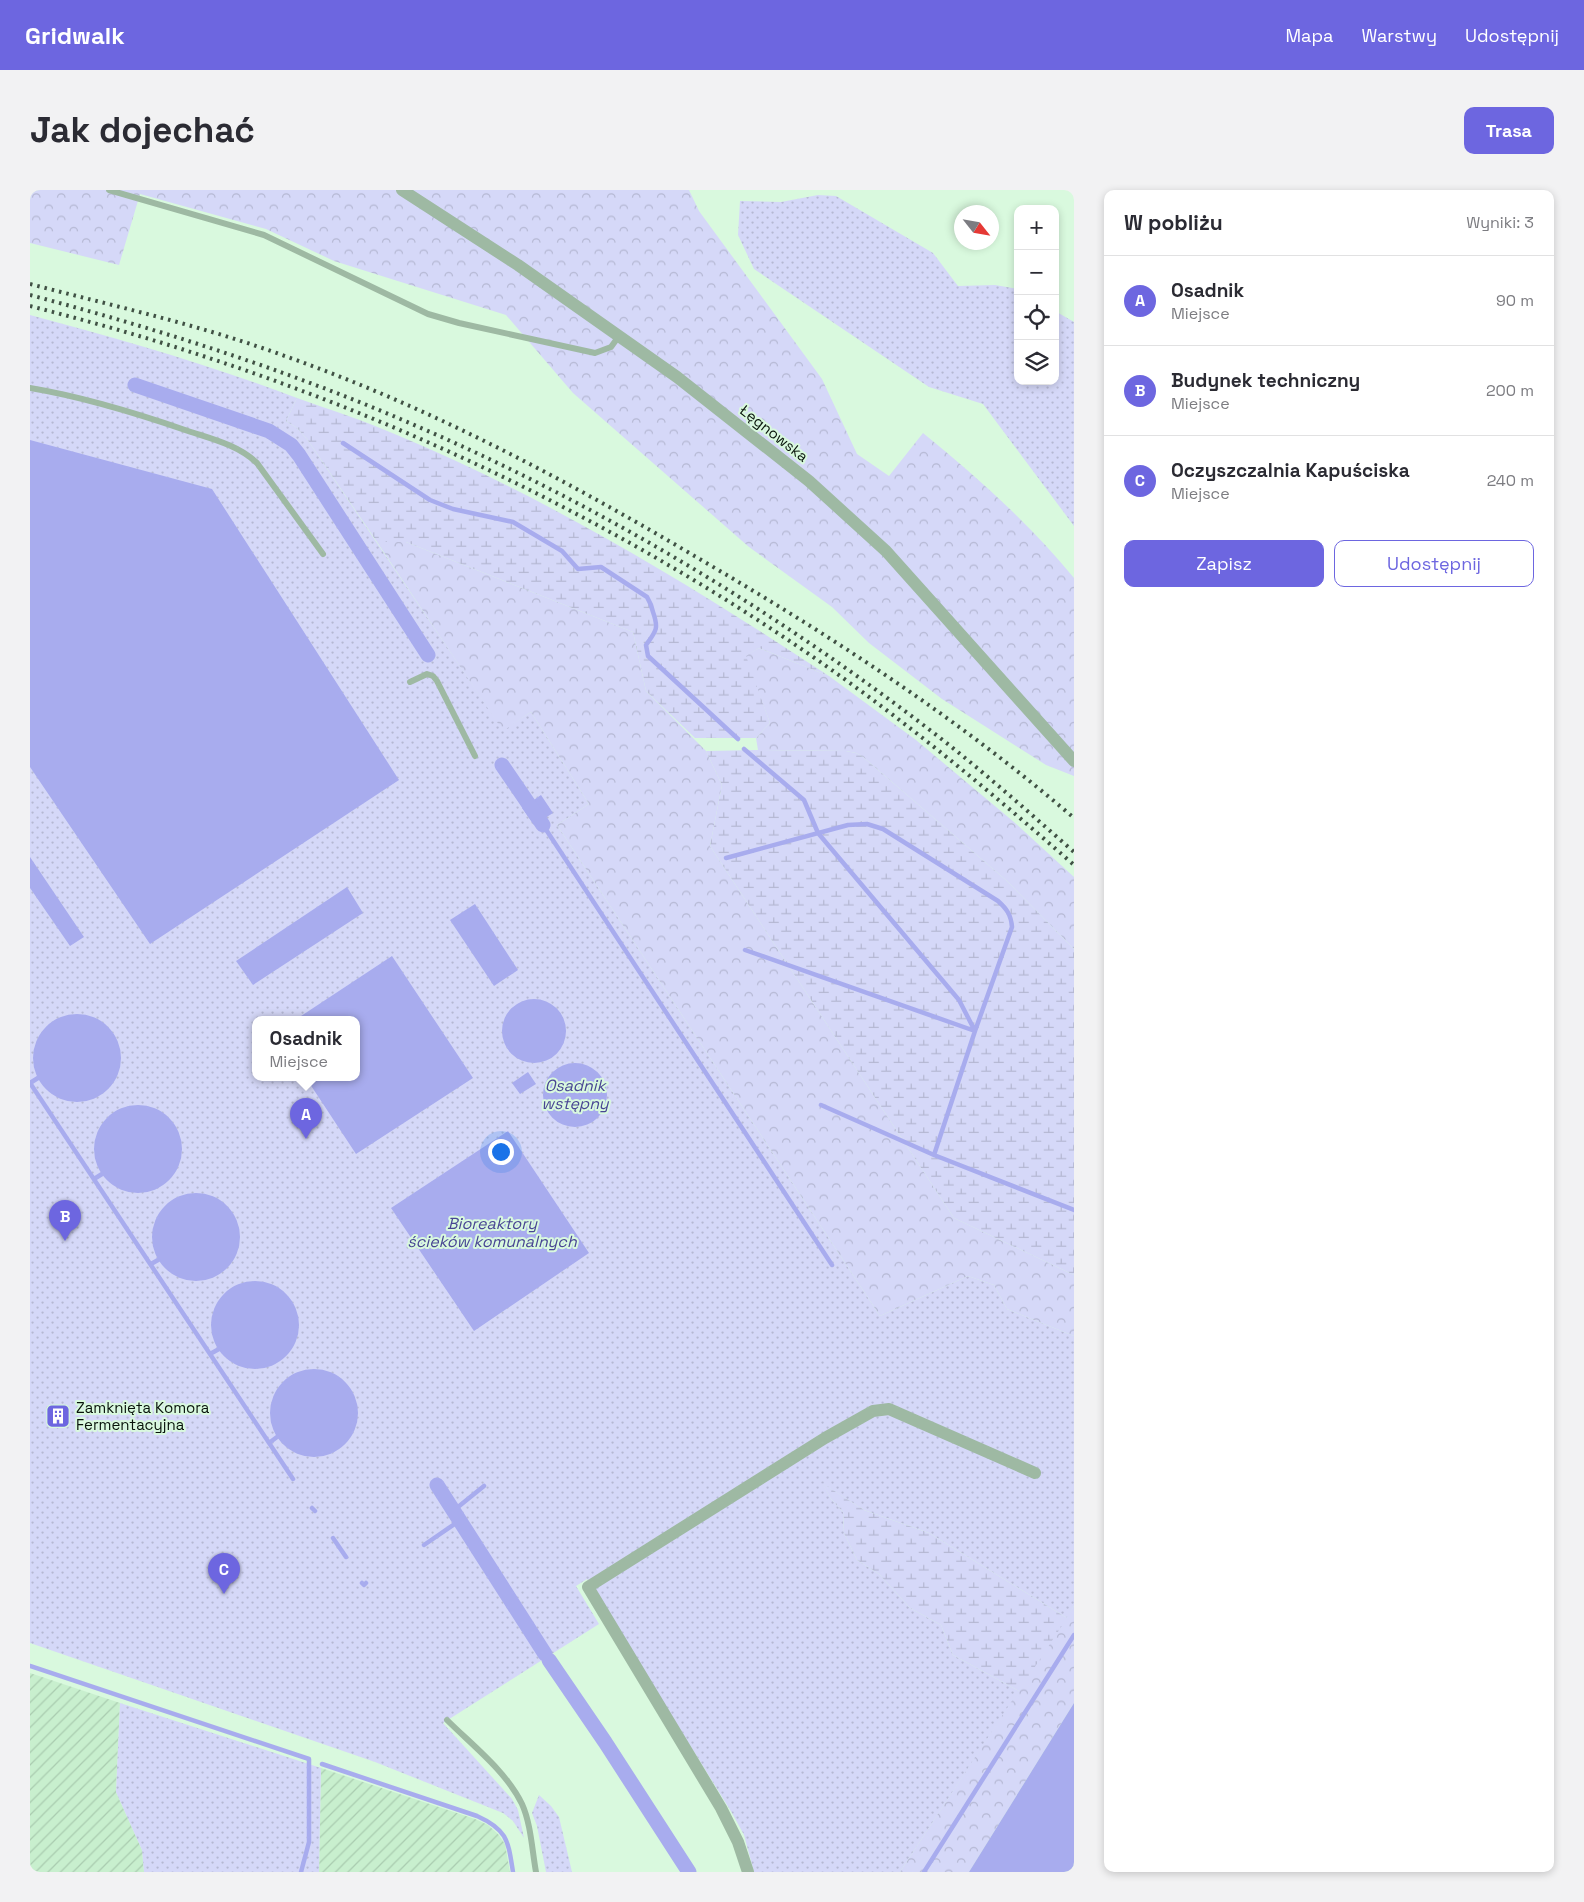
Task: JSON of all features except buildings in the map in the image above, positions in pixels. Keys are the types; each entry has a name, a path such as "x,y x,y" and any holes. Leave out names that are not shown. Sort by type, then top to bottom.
{"street":[{"name":"Łęgnowska","path":"402,190 518,265 677,377 809,481 886,551 1074,761"},
{"path":"748,1872 738,1842 717,1802 586,1584 825,1438 873,1411 889,1409 1035,1473"}],"lane":[{"path":"110,190 264,235 395,300 428,314 459,324 595,353 611,348 619,336"},
{"path":"30,388 131,411 227,444 243,452 257,463 323,554"},
{"path":"410,682 428,674 438,680 475,756"},
{"path":"447,1720 499,1772 517,1796 525,1814 536,1872"}],"shaded area":[{"path":"30,1673 120,1703 116,1792 142,1850 144,1872 30,1872"},
{"path":"321,1768 488,1825 505,1844 510,1872 319,1872"}],"green space":[{"path":"30,190 689,190 699,211 822,379 857,454 889,476 923,433 1021,520 1074,578 1074,776 1046,765 942,699 869,643 832,607 749,547 573,393 506,315 334,261 266,229 140,194 119,265 30,243"},
{"path":"818,195 836,196 933,253 958,286 995,285 1014,288 1014,385 1059,385 1059,313 1074,322 1074,526 983,404 929,387 754,269 738,235 740,201 781,202"},
{"path":"30,315 165,353 297,398 286,421 297,428 307,439 503,730 531,712 589,804 557,825 880,1316 968,1276 994,1285 1007,1309 1074,1336 1074,1606 1067,1618 929,1533 864,1510 823,1484 831,1499 843,1512 844,1533 857,1560 879,1574 910,1608 941,1625 953,1655 1019,1691 900,1872 754,1872 744,1835 732,1813 587,1579 576,1586 599,1624 443,1723 512,1799 518,1810 524,1838 513,1821 503,1813 375,1762 30,1643"},
{"path":"297,398 397,435 454,460 565,515 725,609 829,676 759,648 746,656 770,723 756,738 695,738 646,691 633,632 406,542 377,542 307,439 297,428 286,421"},
{"path":"377,542 406,542 633,632 646,691 706,751 722,785 710,846 954,1218 1074,1275 1074,1336 1007,1309 994,1285 968,1276 880,1316 557,825 589,804 531,712 503,731"},
{"path":"759,648 829,676 916,740 1014,822 1074,877 1074,949 1007,881 863,757 846,751 758,750 756,738 770,723 745,656"},
{"path":"706,751 846,751 863,757 1007,881 1074,949 1074,1275 954,1218 710,846 722,785"},
{"path":"822,1483 864,1510 929,1533 1067,1618 1019,1691 953,1655 941,1625 910,1608 879,1574 857,1560 844,1533 843,1512 831,1499"},
{"path":"1074,1606 1074,1703 969,1872 900,1872"},
{"path":"120,1703 321,1768 319,1872 144,1872 142,1850 116,1792"},
{"path":"539,1795 559,1817 572,1872 546,1872 537,1826 532,1813"}],"water":[{"path":"30,440 212,489 399,780 150,944 30,767"},
{"path":"541,795 553,813 534,825 522,808"},
{"path":"30,857 84,937 70,946 30,888"},
{"path":"347,887 363,913 253,985 236,961"},
{"path":"475,904 518,970 494,986 450,920"},
{"path":"392,956 473,1078 356,1154 308,1081 360,1081 360,1016 301,1016"},
{"name":"Osadnik wstępny","path":"534,999 552,1004 557,1008 561,1013 566,1031 561,1049 557,1054 552,1058 534,1063 516,1058 511,1054 507,1049 502,1031 507,1013 511,1008 516,1004"},
{"path":"77,1014 94,1018 108,1027 117,1041 121,1058 117,1075 108,1089 94,1098 77,1102 60,1098 46,1089 37,1075 33,1058 37,1041 46,1027 60,1018"},
{"name":"Osadnik wstępny","path":"575,1063 593,1068 598,1072 602,1077 607,1095 602,1113 598,1118 593,1122 575,1127 557,1122 552,1118 548,1113 543,1095 548,1077 552,1072 557,1068"},
{"path":"528,1072 536,1084 520,1094 512,1083"},
{"path":"138,1105 155,1109 169,1118 178,1132 182,1149 178,1166 169,1180 155,1189 138,1193 121,1189 107,1180 98,1166 94,1149 98,1132 107,1118 121,1109"},
{"name":"Bioreaktory ścieków komunalnych","path":"508,1131 589,1253 474,1331 391,1208"},
{"path":"196,1193 213,1197 227,1206 236,1220 240,1237 236,1254 227,1268 213,1277 196,1281 179,1277 165,1268 156,1254 152,1237 156,1220 165,1206 179,1197"},
{"path":"255,1281 272,1285 286,1294 295,1308 299,1325 295,1342 286,1356 272,1365 255,1369 238,1365 224,1356 215,1342 211,1325 215,1308 224,1294 238,1285"},
{"path":"314,1369 331,1373 345,1382 354,1396 358,1413 354,1430 345,1444 331,1453 314,1457 297,1453 283,1444 274,1430 270,1413 274,1396 283,1382 297,1373"},
{"path":"1074,1703 1074,1872 969,1872"}],"waterway":[{"path":"135,385 269,431 291,445 428,655"},
{"path":"343,443 430,500 453,509 513,522 562,551 578,569 601,567 647,597 652,608 656,626 656,630 646,645 648,656 738,739"},
{"path":"744,749 804,800 818,833 959,1000 975,1031 934,1155 1074,1210"},
{"path":"502,765 543,825"},
{"path":"726,858 848,825 867,824 883,829 998,901 1008,912 1012,927 975,1031 745,950"},
{"path":"543,825 832,1265"},
{"path":"30,1083 38,1078"},
{"path":"30,1083 293,1479"},
{"path":"821,1105 934,1155"},
{"path":"94,1179 102,1174"},
{"path":"151,1264 158,1260"},
{"path":"210,1354 219,1349"},
{"path":"269,1443 277,1437"},
{"path":"437,1485 545,1654"},
{"path":"453,1511 484,1486"},
{"path":"312,1508 315,1511"},
{"path":"424,1545 459,1521"},
{"path":"333,1538 346,1557"},
{"path":"362,1583 364,1585 366,1583"},
{"path":"924,1872 1074,1635"},
{"path":"549,1660 605,1742 689,1872"},
{"path":"30,1666 309,1759 309,1842 301,1872"},
{"path":"322,1764 487,1821 495,1826 505,1838 510,1852 513,1872"}],"railway":[{"path":"30,284 188,325 282,355 391,398 445,422 549,474 652,531 800,619 941,714 1031,782 1074,818"},
{"path":"30,295 173,336 313,384 405,421 474,452 608,520 737,596 862,679 999,786 1074,852"},
{"path":"30,306 160,342 284,384 364,415 443,449 520,485 597,525 745,612 850,683 948,758 1074,865"}],"place":[{"name":"Osadnik","path":"306,1139"},
{"name":"Budynek techniczny","path":"65,1241"},
{"name":"Zamknięta Komora Fermentacyjna","path":"58,1416"},
{"name":"Oczyszczalnia Kapuściska","path":"224,1594"}]}
